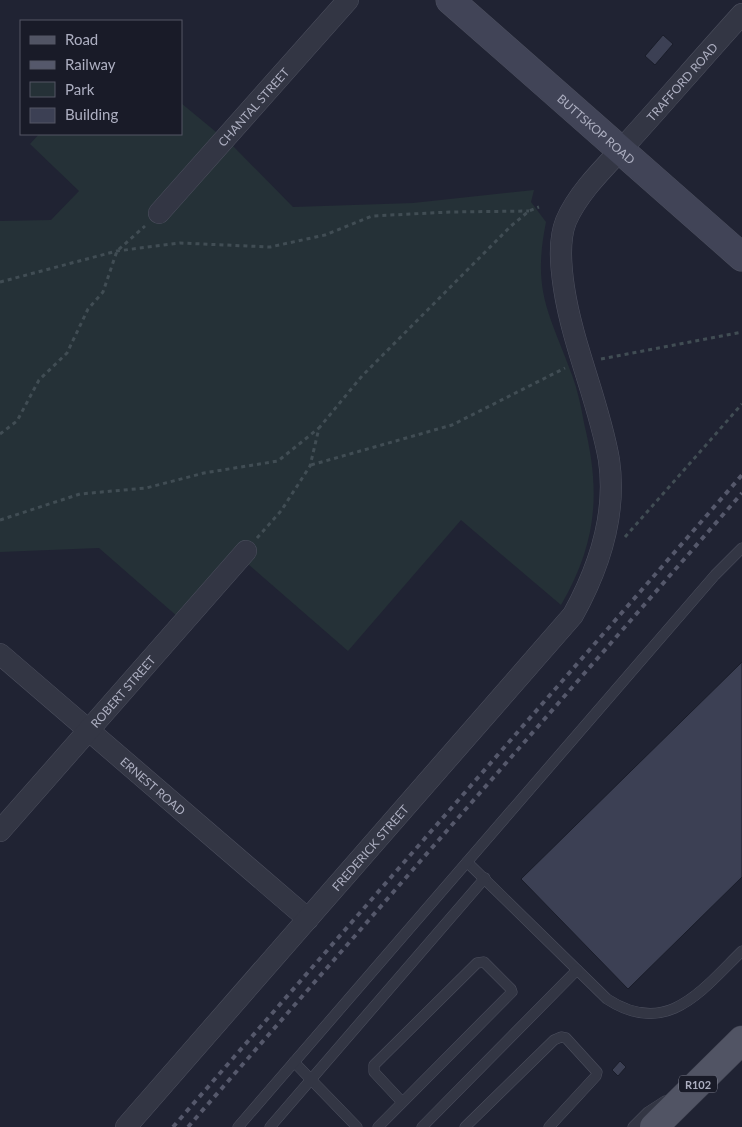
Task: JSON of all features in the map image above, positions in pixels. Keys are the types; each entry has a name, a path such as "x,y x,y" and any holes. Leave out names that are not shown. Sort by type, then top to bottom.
{"main road":[{"name":"R102","path":"654,1127 742,1040"}],"street":[{"name":"CHANTAL STREET","path":"159,213 348,0"},
{"name":"BUTTSKOP ROAD","path":"450,0 742,258"},
{"name":"TRAFFORD ROAD","path":"583,363 572,331 563,279 561,250 565,222 598,175 742,14"},
{"name":"FREDERICK STREET","path":"126,1127 573,615 588,588 600,557 609,519 608,460 583,363"},
{"name":"ROBERT STREET","path":"0,832 246,552"},
{"name":"ERNEST ROAD","path":"0,654 308,919"}],"lane":[{"path":"238,1127 715,575 742,548"},
{"path":"467,862 607,999 622,1009 637,1013 666,1013 680,1007 696,996 742,951"},
{"path":"270,1127 484,878"},
{"path":"378,1127 512,992 511,988 484,962 477,963 374,1065 374,1072 402,1102"},
{"path":"422,1127 577,970"},
{"path":"465,1127 554,1040 561,1037 566,1038 596,1072 596,1076 549,1127"},
{"path":"294,1062 357,1127"},
{"path":"633,1127 648,1112 665,1100 691,1090"}],"path":[{"path":"0,520 80,494 146,488 204,473 278,461 319,428 362,376 529,211 539,206"},
{"path":"0,282 118,251 180,243 270,247 325,235 372,216 450,212 529,211"},
{"path":"0,434 17,421 39,380 66,353 88,309 103,292 118,251 159,213"},
{"path":"310,466 452,425 570,365 742,332"},
{"path":"623,540 742,404"},
{"path":"246,552 281,511 310,466 319,428"}],"green space":[{"path":"182,104 233,146 293,207 413,203 534,190 531,202 546,222 541,267 545,301 576,387 593,472 594,495 589,538 573,582 561,605 461,520 348,651 240,557 178,617 99,548 0,552 0,221 51,220 79,191 30,144 38,135 182,135"}],"building":[{"path":"663,35 673,44 655,65 645,56"},
{"path":"742,662 742,877 628,989 521,879"},
{"path":"620,1061 626,1067 618,1076 612,1070"}],"railway":[{"path":"173,1127 742,475"},
{"path":"188,1127 742,493"}]}
